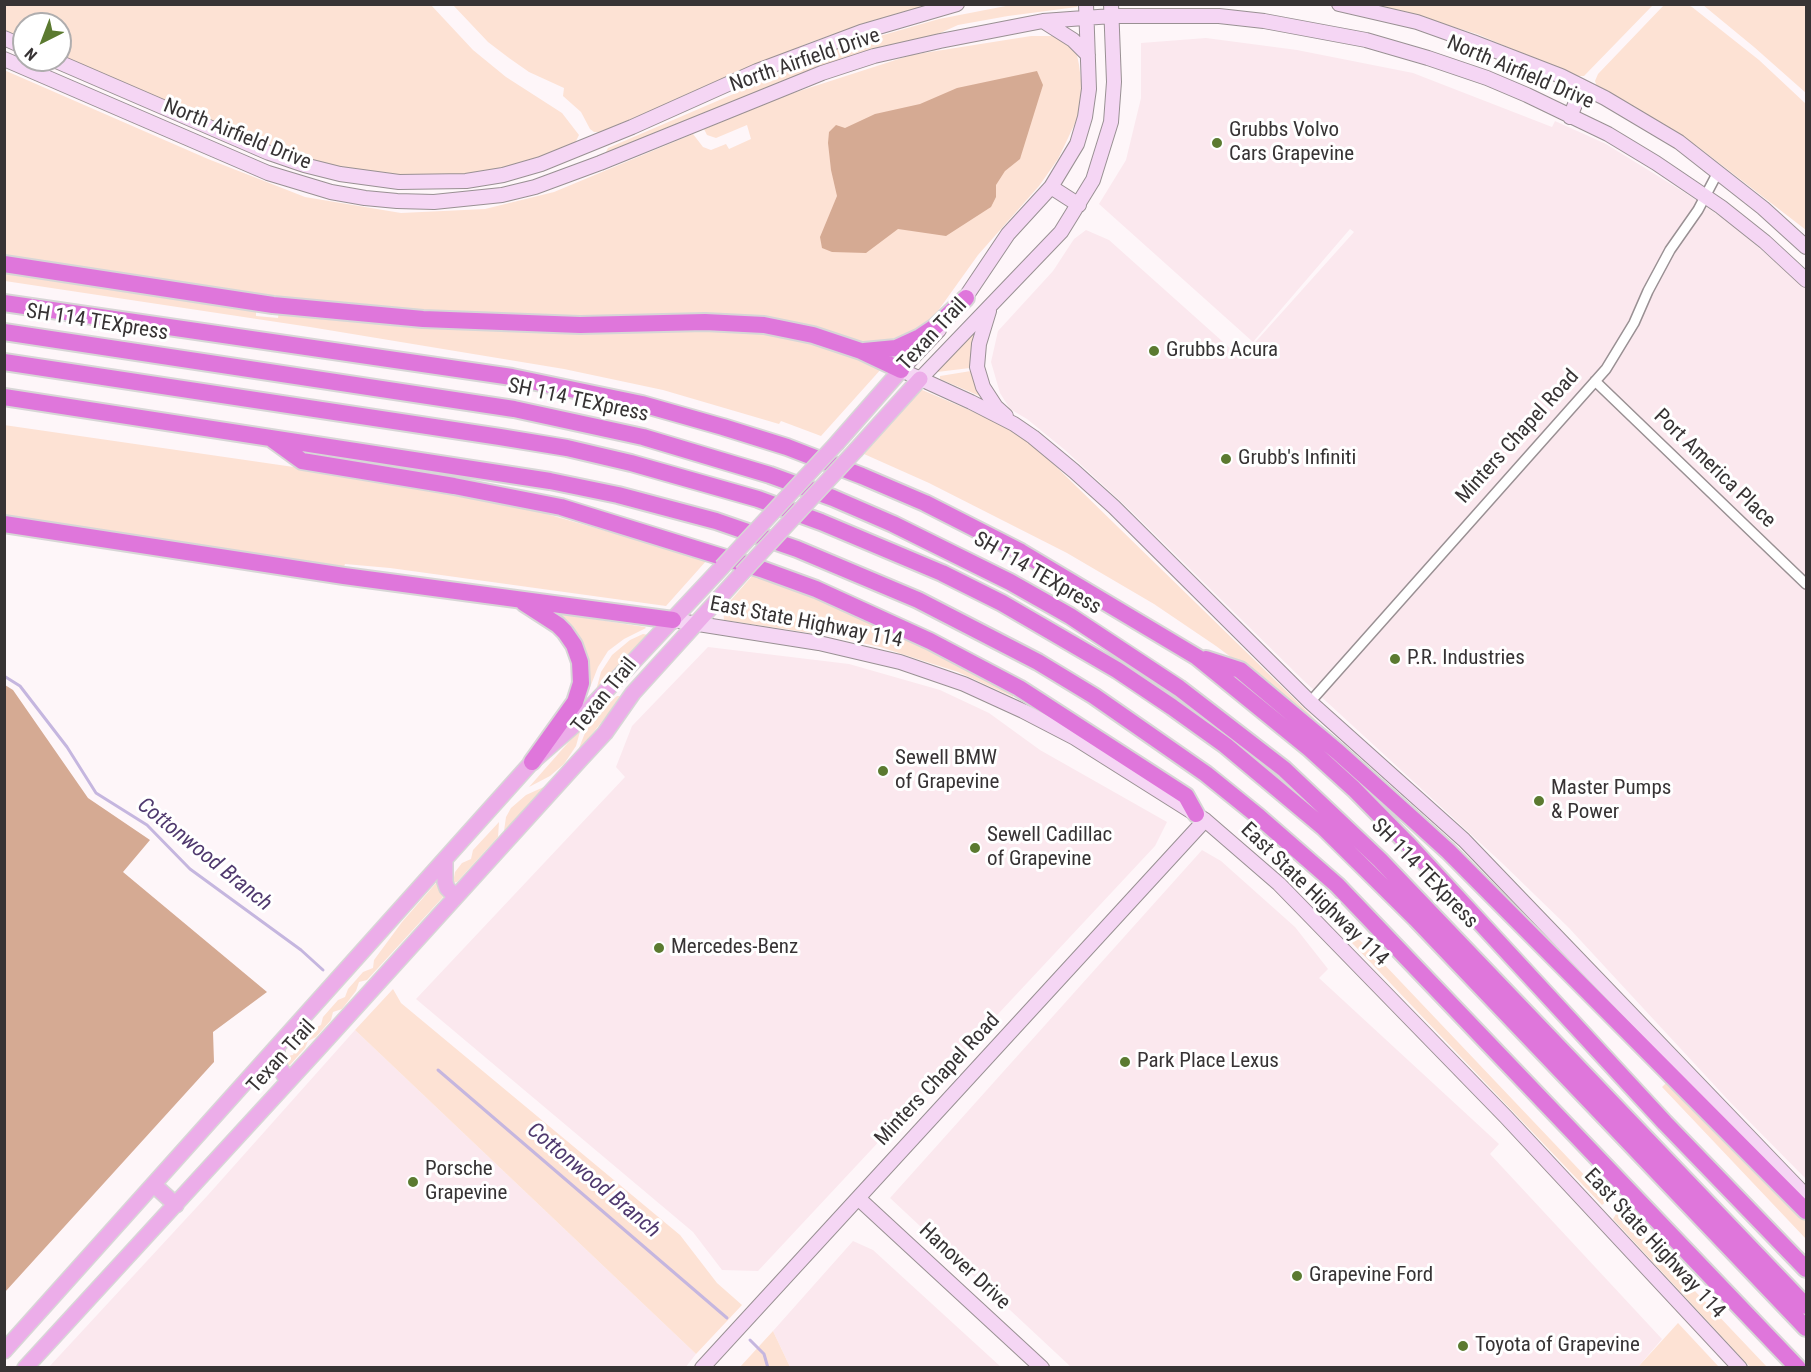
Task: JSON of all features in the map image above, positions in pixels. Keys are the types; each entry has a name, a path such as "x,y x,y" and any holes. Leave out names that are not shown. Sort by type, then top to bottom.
{"highway":[{"path":"4,264 262,304 423,320 580,325 705,322 764,325 813,335 861,351 901,370"},
{"path":"861,351 879,351 904,345 935,327 966,298"},
{"path":"4,303 512,377 642,404 723,426 798,451 925,503 1021,552 1197,657 1310,749 1354,789 1407,843 1665,1123 1806,1269"},
{"name":"SH 114 TEXpress","path":"4,332 513,409 644,436 749,468 832,498 893,524 1010,582 1070,616 1179,688 1284,769 1380,860 1806,1306"},
{"name":"SH 114 TEXpress","path":"4,362 500,437 567,448 631,463 758,499 821,522 942,573 1002,603 1117,670 1172,707 1233,751 1323,827 1416,919 1806,1328"},
{"path":"4,397 550,481 618,495 716,521 796,549 918,600 1038,662 1094,696 1206,774 1337,885 1798,1368"},
{"path":"269,438 302,461 454,486 561,507 751,565 816,590 930,641 1019,688 1186,796 1201,817"},
{"path":"4,524 344,576 673,620"},
{"path":"518,599 565,632 574,645 580,662 580,689 575,702 532,762"},
{"path":"1197,657 1240,670 1415,820 1806,1212"}],"main road":[{"name":"North Airfield Drive","path":"72,68 269,153 304,165 340,174 399,182 466,181 503,175 541,164 632,127 757,71 861,32 957,4"},
{"name":"North Airfield Drive","path":"1339,4 1428,26 1522,60 1582,87 1679,142 1763,208 1806,247"},
{"name":"North Airfield Drive","path":"4,59 268,173 300,184 342,194 397,201 434,202 502,195 535,187 822,73 874,56 940,41 1086,11 1111,10 1220,16 1264,21 1366,40 1428,57 1487,78 1608,134 1705,196 1765,242 1806,280"},
{"name":"Texan Trail","path":"25,1368 605,733 633,693 696,623 920,379 1061,232 1093,180 1111,122 1114,82 1111,10"},
{"name":"Texan Trail","path":"4,1352 532,762 573,727 837,443 966,298 1008,234 1051,187 1077,144 1083,126 1089,89 1086,11"},
{"path":"1043,21 1073,40 1088,55"},
{"path":"1570,117 1582,87"},
{"path":"1051,187 1079,206"},
{"path":"993,301 984,323 977,367 983,387 996,407 1014,424 1054,453 1114,507 1310,702 1464,840 1806,1196"},
{"path":"901,370 1014,424"},
{"name":"East State Highway 114","path":"673,620 819,643 865,653 900,662 964,684 1068,734 1201,817 1287,892 1506,1117 1740,1368"},
{"name":"Minters Chapel Road","path":"702,1368 1201,817"},
{"path":"445,861 445,882 447,888 455,896"},
{"path":"277,1048 278,1063 288,1081"},
{"path":"154,1185 176,1205"},
{"name":"Hanover Drive","path":"858,1198 1042,1368"}],"street":[{"name":"Minters Chapel Road","path":"1310,702 1595,381 1624,342 1666,257 1698,210 1718,172"},
{"name":"Port America Place","path":"1595,381 1806,584"}],"shaded area":[{"path":"1016,4 1078,5 1077,7 958,25 938,34 780,82 615,151 606,152 608,148 845,46 939,19"},
{"path":"5,5 431,5 473,50 506,77 562,113 579,135 575,143 566,148 530,161 476,173 416,177 345,169 275,148 72,60 72,12 12,12 12,33 5,30"},
{"path":"453,5 938,5 878,19 811,42 601,132 594,132 581,112 563,96 564,88 529,72 509,58 488,42"},
{"path":"1370,5 1653,5 1584,76 1575,76 1477,34 1394,9"},
{"path":"1664,5 1692,7 1759,60 1806,104 1806,230 1697,146 1597,87 1595,81 1598,74"},
{"path":"1703,5 1806,5 1806,93 1754,47"},
{"path":"1031,36 1053,36 1061,39 1077,55 1082,88 1078,117 1058,159 1039,186 978,255 935,315 922,327 892,339 892,342 874,346 822,334 515,318 323,305 5,258 4,70 208,159 305,197 401,213 485,209 554,192 693,134 703,147 711,150 726,144 729,149 751,139 747,125 716,138 707,135 704,129 784,96 911,55"},
{"path":"1206,38 1297,50 1413,73 1552,127 1555,121 1606,144 1687,194 1730,223 1806,288 1806,1179 1729,1101 1569,928 1502,863 1303,680 1130,510 1065,450 1027,419 1010,409 1000,393 991,362 998,331 1053,271 1074,239 1086,230 1109,240 1241,358 1354,232 1350,229 1253,342 1099,204 1126,160 1141,98 1141,43"},
{"path":"1037,71 1043,85 1020,159 1005,171 996,185 996,197 991,207 946,236 898,229 866,253 832,252 822,248 820,237 837,196 828,143 829,132 836,125 845,128 875,114 920,104 957,88"},
{"path":"4,269 253,307 256,316 278,318 279,310 772,332 838,350 882,368 821,436 781,421 779,424 663,390 564,369 310,327 5,281"},
{"path":"976,332 973,365 970,368 937,372"},
{"path":"971,371 974,373 982,397 940,379 940,376"},
{"path":"920,389 981,415 1037,448 1317,721 1216,646 1154,604 1067,553 929,483 864,454"},
{"path":"4,425 404,483 505,502 707,560 666,606 390,568 345,564 342,572 5,519"},
{"path":"753,575 812,595 887,628 1015,693 1013,697 958,672 880,647 831,636 724,620 723,609"},
{"path":"554,613 646,628 624,639 608,651 598,667 589,690"},
{"path":"643,634 649,635 595,694 601,672 612,655 630,640"},
{"path":"708,647 849,664 940,690 989,713 1040,750 1167,822 1155,846 758,1271 722,1270 693,1232 416,999 625,777 616,767 632,726"},
{"path":"5,685 13,690 88,798 150,840 123,872 267,992 213,1032 214,1062 5,1292"},
{"path":"617,696 620,696 577,753 596,715"},
{"path":"581,728 576,746 564,764 550,776 529,787"},
{"path":"546,786 504,831 506,817 511,808 526,795"},
{"path":"499,822 498,837 457,882 453,883 455,872 462,863 471,859 473,850"},
{"path":"1202,850 1221,861 1295,927 1328,969 1319,978 1499,1144 1490,1154 1662,1339 1638,1367 1071,1367 890,1198"},
{"path":"443,875 444,896 367,980 359,982 356,991 342,1009 333,1012 331,1020 316,1037 308,1041 290,1065 286,1065 287,1056 293,1055 297,1046 313,1029 321,1025 323,1017 338,1000 345,997 348,989 363,972 373,968 374,960 402,922"},
{"path":"1333,914 1382,962 1608,1200 1602,1205 1332,922"},
{"path":"393,989 401,1003 680,1235 717,1283 742,1305 696,1354 355,1030"},
{"path":"355,1030 696,1354 685,1368 48,1368 208,1195"},
{"path":"1668,1081 1806,1218 1806,1239 1662,1087"},
{"path":"1621,1213 1767,1367 1750,1367 1613,1219 1616,1214"},
{"path":"853,1241 873,1250 1001,1367 790,1367 773,1331"},
{"path":"1678,1323 1719,1367 1638,1367"},
{"path":"773,1331 790,1367 740,1367"}],"waterway":[{"name":"Cottonwood Branch","path":"4,676 20,686 67,747 96,793 147,825 190,869 301,950 323,970"},
{"name":"Cottonwood Branch","path":"438,1070 727,1318"},
{"name":"Cottonwood Branch","path":"750,1340 764,1354 768,1368"}],"place":[{"name":"Grubbs Volvo Cars Grapevine","path":"1217,143"},
{"name":"Grubbs Acura","path":"1154,351"},
{"name":"Grubb's Infiniti","path":"1226,459"},
{"name":"P.R. Industries","path":"1395,659"},
{"name":"Sewell BMW of Grapevine","path":"883,771"},
{"name":"Master Pumps & Power","path":"1539,801"},
{"name":"Sewell Cadillac of Grapevine","path":"975,848"},
{"name":"Mercedes-Benz","path":"659,948"},
{"name":"Park Place Lexus","path":"1125,1062"},
{"name":"Porsche Grapevine","path":"413,1182"},
{"name":"Grapevine Ford","path":"1297,1276"},
{"name":"Toyota of Grapevine","path":"1463,1346"}]}
